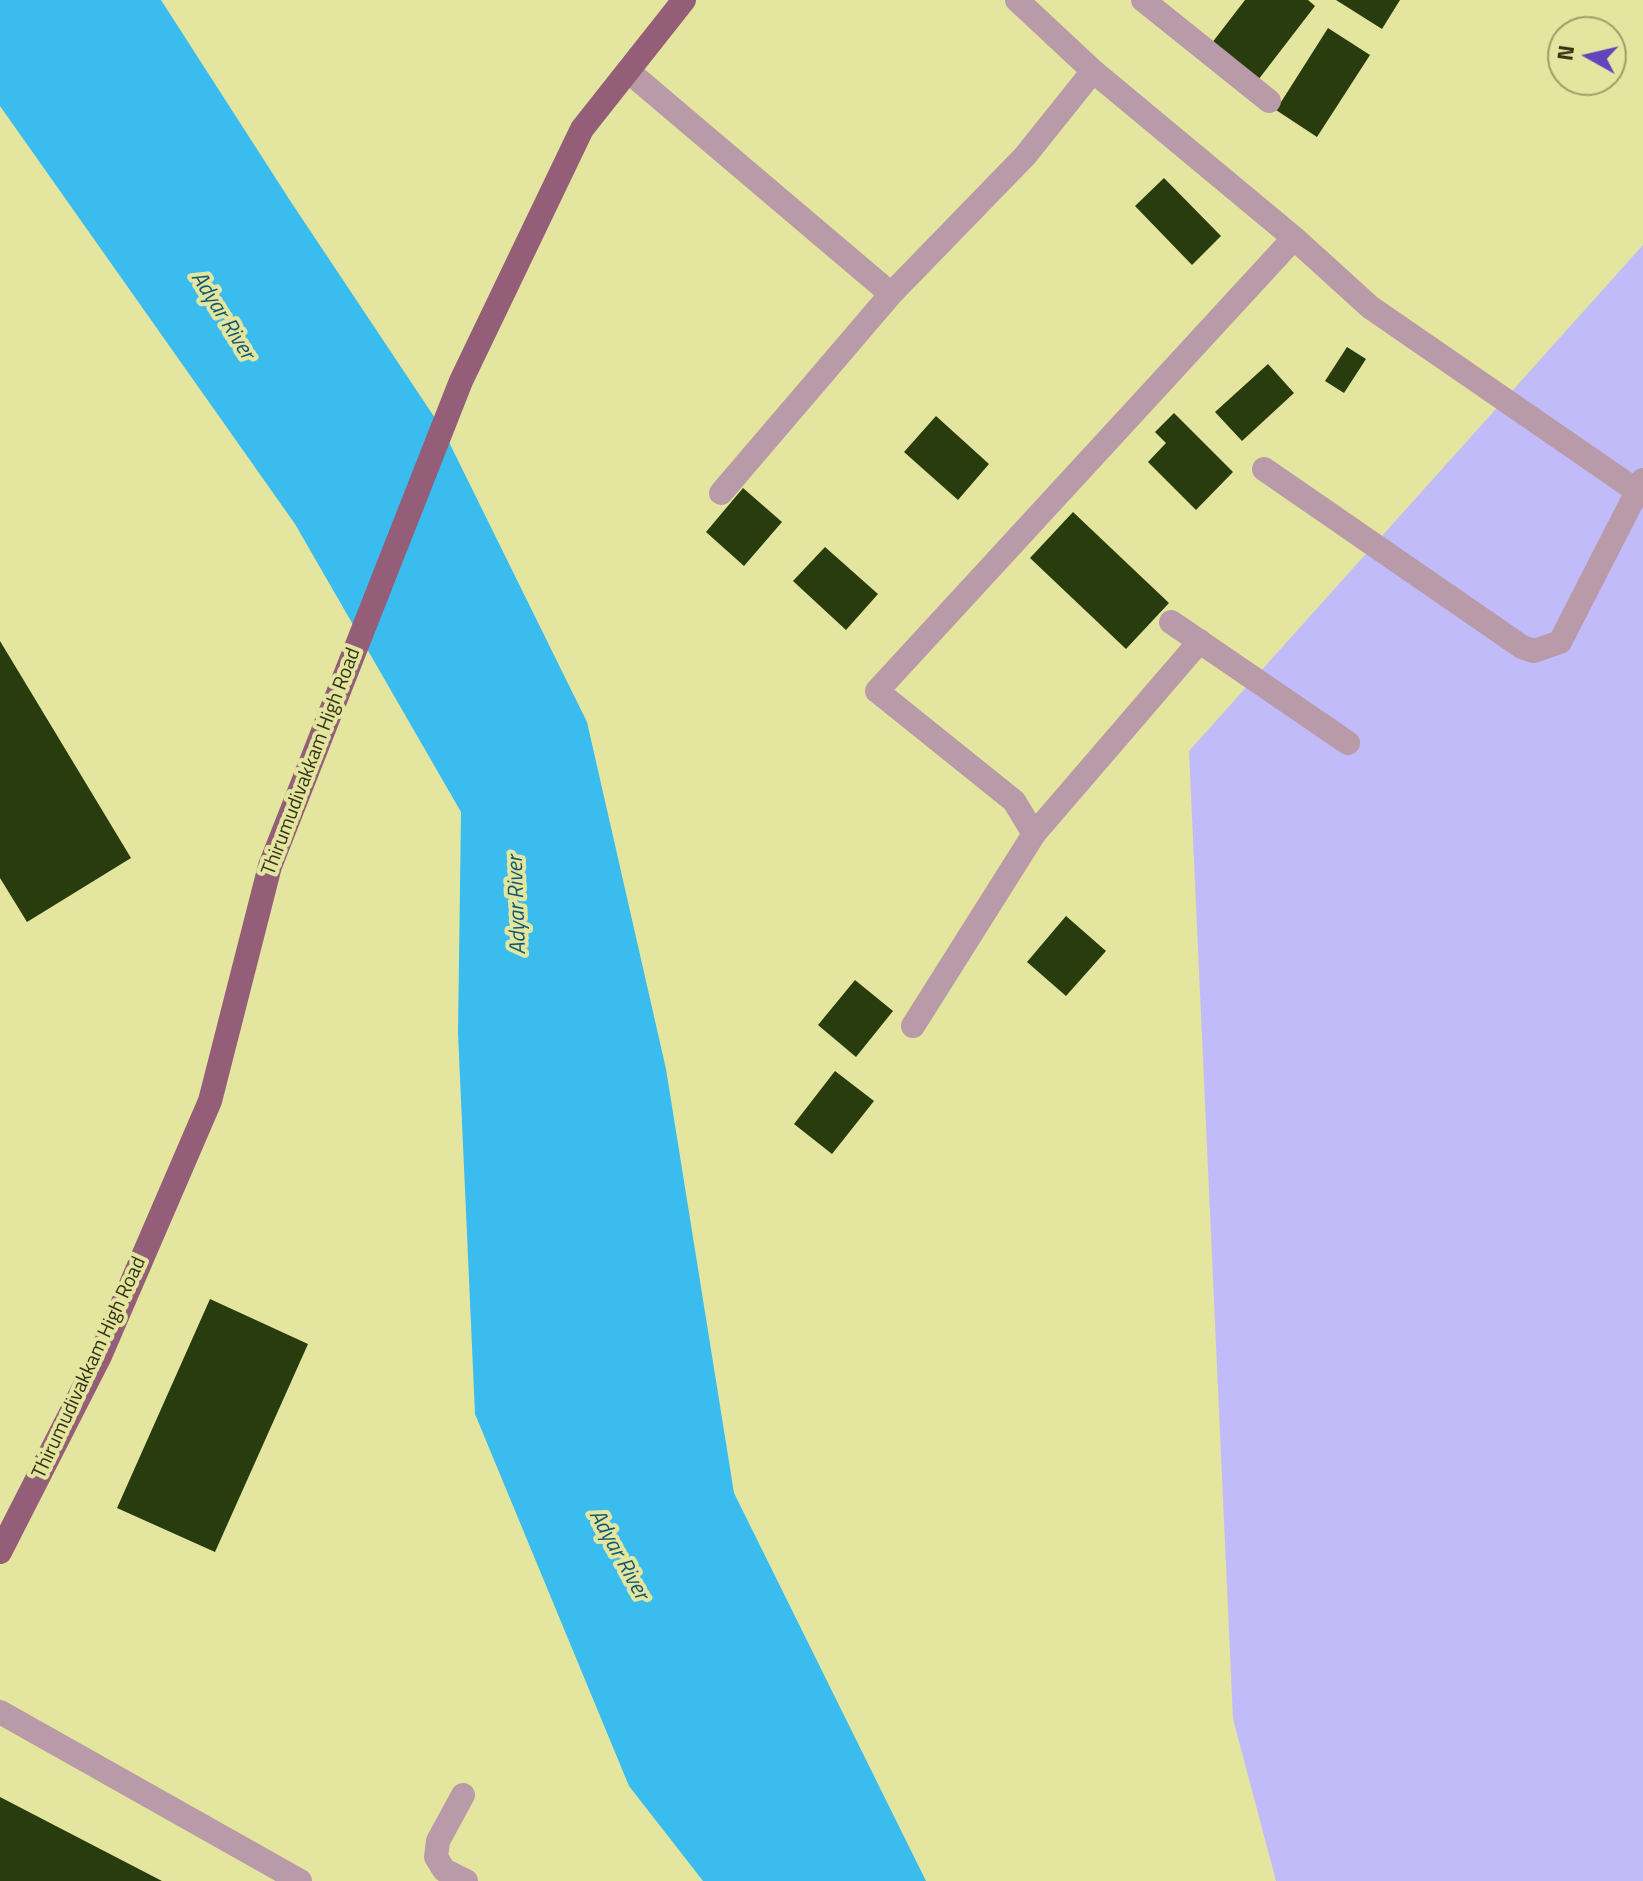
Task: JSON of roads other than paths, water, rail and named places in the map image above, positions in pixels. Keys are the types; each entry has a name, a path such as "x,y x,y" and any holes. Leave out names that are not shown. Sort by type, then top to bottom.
{"main road":[{"name":"Thirumudivakkam High Road","path":"0,1552 100,1356 210,1101 270,866 461,381 582,129 684,0"}],"street":[{"path":"1017,0 1093,71 1294,238 1370,307 1641,489 1560,642 1534,651 1522,647 1264,469"},
{"path":"1143,0 1269,101"},
{"path":"628,71 891,294"},
{"path":"721,493 891,294 1025,156 1093,71"},
{"path":"1034,834 1014,801 877,691 1294,238"},
{"path":"1171,622 1348,743"},
{"path":"913,1026 1034,834 1200,641"},
{"path":"0,1712 300,1881"},
{"path":"463,1795 438,1841 436,1857 444,1870 466,1881"}],"water":[{"name":"Adyar River","path":"0,0 161,0 443,430 587,722 666,1069 734,1493 926,1881 703,1881 629,1786 475,1414 458,1033 461,812 295,524 0,106"}]}
